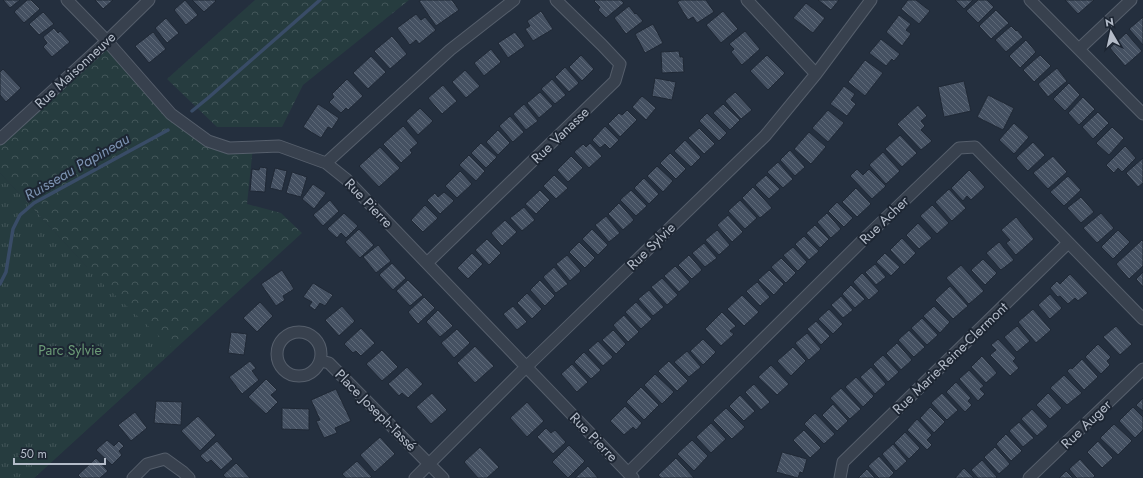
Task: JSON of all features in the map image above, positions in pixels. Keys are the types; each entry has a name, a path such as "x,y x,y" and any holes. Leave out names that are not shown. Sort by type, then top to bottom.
{"street":[{"name":"Rue Pierre","path":"68,0 107,41 171,114 208,142 229,148 279,146 326,163 346,179 631,475"},
{"name":"Rue Maisonneuve","path":"0,138 107,41 148,0"},
{"path":"326,163 450,50 514,0"},
{"name":"Rue Vanasse","path":"427,264 615,81 620,64 556,0"},
{"path":"747,0 816,74"},
{"name":"Rue Sylvie","path":"415,478 526,367 765,136 816,74 871,0"},
{"path":"1030,0 1143,114"},
{"path":"1079,49 1131,0"},
{"name":"Rue Acher","path":"631,475 866,238 959,148 975,148 1143,320"},
{"name":"Rue Marie-Reine-Clermont","path":"840,478 843,462 1068,243"},
{"name":"Place Joseph-Tassé","path":"292,333 306,333 312,336 321,347 321,361 317,368 304,376 289,374 283,369 279,362 277,355 278,348 281,342 292,333"},
{"name":"Place Joseph-Tassé","path":"321,361 329,363 443,478"},
{"name":"Rue Auger","path":"1030,478 1143,369"},
{"path":"133,478 147,464 165,459 189,478"}],"green space":[{"path":"255,0 409,0 303,85 282,127 217,127 167,79"},
{"path":"107,41 171,114 208,141 253,147 247,204 281,213 302,233 34,478 0,478 87,267 0,173 0,139"},
{"name":"Parc Sylvie","path":"0,173 102,283 174,350 34,478 0,478"}],"building":[{"path":"3,0 20,0 10,8"},
{"path":"27,0 31,0 40,9 24,23 14,12"},
{"path":"95,0 113,0 103,9"},
{"path":"185,0 198,15 186,25 174,10"},
{"path":"192,0 215,0 216,1 204,12"},
{"path":"452,0 459,10 436,26 419,1"},
{"path":"621,0 624,3 606,18 598,10 600,7 594,1"},
{"path":"681,0 706,0 714,12 697,23 693,17 688,20 677,2"},
{"path":"818,0 839,0 831,10"},
{"path":"908,0 916,0 930,11 919,24 901,9"},
{"path":"955,0 973,0 964,9"},
{"path":"978,0 987,0 994,7 978,23 966,11"},
{"path":"1065,0 1094,0 1078,14"},
{"path":"806,3 825,18 813,33 793,18"},
{"path":"629,6 643,21 626,34 614,18"},
{"path":"996,10 1009,23 991,39 979,26"},
{"path":"541,11 553,29 533,41 525,29 530,26 527,21"},
{"path":"723,11 738,29 721,43 706,25"},
{"path":"43,12 54,24 39,35 29,24"},
{"path":"416,14 421,20 425,17 436,30 419,44 416,40 410,45 397,28"},
{"path":"899,15 911,24 906,30 911,34 902,46 886,32"},
{"path":"1143,17 1143,45 1129,29"},
{"path":"166,18 179,33 167,43 155,28"},
{"path":"653,24 663,43 645,53 635,34"},
{"path":"1011,26 1023,37 1006,52 995,40"},
{"path":"54,28 58,33 60,31 70,42 52,57 43,47 47,43 43,37"},
{"path":"745,31 760,49 742,65 731,52 734,49 729,44"},
{"path":"153,32 166,49 149,63 135,46"},
{"path":"515,32 525,46 508,58 498,43"},
{"path":"1126,33 1142,51 1125,66 1110,48"},
{"path":"392,36 407,54 390,69 374,51"},
{"path":"881,39 900,54 894,61 892,59 886,66 869,53"},
{"path":"1026,40 1036,52 1020,68 1009,56"},
{"path":"491,49 501,62 484,76 474,63"},
{"path":"679,51 680,57 683,57 684,72 662,73 661,52"},
{"path":"581,55 594,69 582,81 569,67"},
{"path":"767,55 785,73 768,90 750,71"},
{"path":"1040,55 1051,66 1034,82 1023,70"},
{"path":"371,56 386,72 368,89 353,73"},
{"path":"865,60 883,73 865,96 848,82"},
{"path":"565,67 579,83 569,92 555,77"},
{"path":"1057,68 1067,81 1048,97 1038,84"},
{"path":"3,69 21,88 6,102 0,95 0,72"},
{"path":"465,70 480,86 466,98 452,82"},
{"path":"655,78 676,82 672,100 652,96"},
{"path":"347,79 363,96 348,110 346,108 341,113 329,102 334,97 332,94"},
{"path":"552,79 566,95 555,104 541,89"},
{"path":"964,81 971,111 944,117 938,87"},
{"path":"1069,83 1080,95 1065,111 1053,99"},
{"path":"443,85 457,101 442,114 428,98"},
{"path":"844,86 855,94 851,100 856,104 847,116 830,104"},
{"path":"540,92 553,106 539,118 527,103"},
{"path":"735,92 752,110 741,119 725,101"},
{"path":"988,95 1014,108 1003,130 977,117"},
{"path":"642,96 656,108 646,120 632,107"},
{"path":"1083,97 1095,109 1079,125 1068,113"},
{"path":"318,104 339,118 332,129 328,127 321,138 303,127"},
{"path":"524,104 538,121 526,130 513,114"},
{"path":"723,104 740,120 730,130 713,113"},
{"path":"918,105 927,116 921,121 925,126 921,130 932,141 921,150 897,124"},
{"path":"420,108 433,121 418,135 406,121"},
{"path":"627,110 637,120 620,137 608,124 619,113 622,115"},
{"path":"828,110 844,123 828,142 812,128"},
{"path":"1098,112 1109,123 1093,139 1082,127"},
{"path":"707,113 727,133 719,141 699,121"},
{"path":"510,116 524,132 513,142 499,126"},
{"path":"1014,123 1029,137 1014,154 999,140"},
{"path":"403,126 418,143 410,150 412,153 401,163 383,144"},
{"path":"605,126 619,140 610,149 605,144 600,148 592,140"},
{"path":"1112,127 1124,138 1109,155 1096,143"},
{"path":"699,128 715,144 704,154 688,138"},
{"path":"498,130 510,143 498,155 486,142"},
{"path":"809,132 826,147 811,164 794,149"},
{"path":"900,135 917,153 902,167 885,149"},
{"path":"685,140 701,157 691,167 674,151"},
{"path":"1033,142 1045,155 1028,171 1016,158"},
{"path":"481,143 497,157 486,168 471,153"},
{"path":"590,143 602,156 589,168 574,152 583,144 586,147"},
{"path":"1125,146 1136,158 1122,172 1118,168 1114,173 1106,165"},
{"path":"380,147 400,168 379,187 359,166"},
{"path":"790,150 805,167 795,176 780,160"},
{"path":"883,152 900,171 886,184 869,165"},
{"path":"670,153 686,169 676,179 660,163"},
{"path":"469,155 485,171 476,181 459,165"},
{"path":"571,156 583,168 568,182 557,170"},
{"path":"1053,156 1067,172 1048,189 1033,173"},
{"path":"1143,158 1143,183 1138,187 1126,173"},
{"path":"778,162 793,179 783,188 767,172"},
{"path":"657,166 673,181 663,192 647,176"},
{"path":"260,167 267,168 265,192 250,191 252,169 259,170"},
{"path":"275,168 287,171 282,191 270,188"},
{"path":"857,169 863,175 869,169 886,186 872,199 850,176"},
{"path":"969,170 985,187 971,200 967,196 963,201 951,188"},
{"path":"460,171 472,184 457,198 445,186"},
{"path":"292,172 307,177 301,197 286,193"},
{"path":"554,175 568,188 556,199 543,186"},
{"path":"766,175 780,189 769,199 755,185"},
{"path":"1068,176 1081,190 1064,206 1050,192"},
{"path":"644,178 659,194 649,204 634,188"},
{"path":"313,184 326,193 314,209 302,199"},
{"path":"753,187 772,208 760,218 742,198"},
{"path":"856,188 871,204 857,217 842,202"},
{"path":"949,189 966,208 952,221 935,202"},
{"path":"540,190 550,200 536,214 525,204"},
{"path":"631,190 647,206 636,216 620,200"},
{"path":"444,192 454,201 440,214 427,200 435,193 438,197"},
{"path":"1081,197 1094,212 1081,223 1067,208"},
{"path":"330,200 339,211 323,226 313,215"},
{"path":"740,200 757,218 745,229 728,211"},
{"path":"837,202 853,218 844,227 828,211"},
{"path":"619,203 634,220 623,230 608,214"},
{"path":"425,205 438,218 423,232 411,220"},
{"path":"932,205 949,223 937,234 920,216"},
{"path":"524,207 535,220 522,231 510,218"},
{"path":"344,213 358,226 346,238 341,233 337,238 327,229"},
{"path":"827,213 841,229 831,238 817,222"},
{"path":"1101,213 1114,228 1097,243 1083,228"},
{"path":"728,215 743,232 732,242 717,225"},
{"path":"606,216 620,233 609,242 595,225"},
{"path":"1016,217 1034,239 1016,255 1006,243 1010,240 1001,230"},
{"path":"505,220 517,232 502,246 491,233"},
{"path":"918,223 932,238 919,249 906,235"},
{"path":"815,225 829,239 820,248 806,233"},
{"path":"359,229 374,245 360,258 345,242"},
{"path":"592,229 608,245 598,255 582,239"},
{"path":"717,230 730,245 719,255 705,240"},
{"path":"1118,230 1130,242 1113,259 1101,247"},
{"path":"804,236 819,251 809,260 795,244"},
{"path":"902,238 916,253 904,265 890,250"},
{"path":"487,239 501,253 489,265 475,250"},
{"path":"1142,240 1143,266 1129,279 1116,264"},
{"path":"579,242 595,258 585,268 569,252"},
{"path":"999,242 1014,260 1001,270 986,253"},
{"path":"704,243 717,258 705,267 692,253"},
{"path":"378,245 391,261 376,273 363,257"},
{"path":"793,247 807,262 798,271 783,255"},
{"path":"472,253 483,264 468,279 457,268"},
{"path":"885,253 900,267 891,276 876,262"},
{"path":"567,255 581,271 570,281 556,264"},
{"path":"689,255 702,270 692,279 678,265"},
{"path":"781,258 796,273 786,283 771,267"},
{"path":"983,259 997,273 985,285 971,270"},
{"path":"392,263 406,278 393,290 379,275"},
{"path":"875,264 886,277 876,285 865,272"},
{"path":"961,265 984,291 969,304 946,278"},
{"path":"675,266 690,282 679,292 664,276"},
{"path":"554,267 568,284 556,293 543,277"},
{"path":"282,270 294,289 283,296 285,300 276,306 261,284"},
{"path":"769,270 784,284 774,295 758,280"},
{"path":"1143,272 1143,287 1136,279"},
{"path":"862,273 879,291 869,300 853,282"},
{"path":"1070,274 1088,293 1078,301 1075,298 1068,304 1060,296 1058,297 1050,288 1057,281 1060,284"},
{"path":"662,278 678,295 667,305 651,287"},
{"path":"408,280 423,295 410,306 396,291"},
{"path":"540,280 555,296 545,306 530,290"},
{"path":"757,282 770,297 760,306 746,291"},
{"path":"313,283 333,295 325,306 320,303 315,310 309,306 312,302 303,297"},
{"path":"851,285 865,299 855,308 842,294"},
{"path":"950,286 968,306 953,319 935,300"},
{"path":"649,290 664,307 653,316 638,299"},
{"path":"527,293 542,309 532,319 517,303"},
{"path":"1050,294 1062,308 1050,319 1038,305"},
{"path":"742,295 759,312 744,326 727,309"},
{"path":"841,296 853,310 843,318 831,305"},
{"path":"424,297 435,308 418,324 408,312"},
{"path":"260,302 273,316 257,332 243,318"},
{"path":"636,302 652,319 641,329 625,312"},
{"path":"342,306 355,321 339,336 325,320"},
{"path":"513,306 527,322 517,330 503,314"},
{"path":"934,306 950,322 940,333 923,316"},
{"path":"829,309 843,324 833,334 818,319"},
{"path":"1033,309 1051,330 1036,343 1018,322"},
{"path":"438,310 453,326 440,337 426,322"},
{"path":"722,312 736,326 730,331 734,334 721,346 705,329"},
{"path":"624,315 639,332 628,342 613,325"},
{"path":"922,318 938,335 927,345 911,328"},
{"path":"816,321 830,336 821,345 807,329"},
{"path":"1017,326 1030,341 1017,352 1004,337"},
{"path":"1116,326 1132,344 1120,355 1103,337"},
{"path":"361,328 375,343 361,356 356,351 353,353 344,344"},
{"path":"457,329 470,343 454,358 441,343"},
{"path":"613,330 626,344 616,354 602,340"},
{"path":"909,330 925,347 914,357 898,340"},
{"path":"231,332 247,334 244,355 228,353"},
{"path":"807,333 821,349 809,360 795,343"},
{"path":"703,339 716,352 703,365 690,351"},
{"path":"998,339 1016,358 1013,361 1019,368 1010,376 990,355 996,350 991,345"},
{"path":"598,341 613,357 603,366 588,350"},
{"path":"897,343 912,360 901,370 886,353"},
{"path":"1098,344 1111,357 1107,361 1110,365 1101,374 1085,357"},
{"path":"475,346 494,366 475,383 457,363"},
{"path":"793,347 806,361 791,376 777,361"},
{"path":"382,350 398,367 382,381 366,364"},
{"path":"687,351 701,367 689,377 674,362"},
{"path":"584,352 601,370 591,379 574,362"},
{"path":"883,355 899,372 888,382 873,364"},
{"path":"982,356 997,373 986,383 971,367"},
{"path":"1082,359 1098,377 1084,390 1067,371 1070,368 1072,369"},
{"path":"250,361 256,368 252,371 259,380 242,394 229,377"},
{"path":"669,361 688,381 677,391 658,371"},
{"path":"572,364 588,382 577,392 561,374"},
{"path":"771,365 789,384 777,395 758,377"},
{"path":"407,367 423,384 408,398 402,393 399,396 388,384"},
{"path":"871,367 886,384 875,394 860,377"},
{"path":"969,370 984,386 980,389 985,394 978,401 959,379"},
{"path":"655,374 674,392 662,404 644,385"},
{"path":"1064,375 1082,393 1067,405 1050,388"},
{"path":"856,377 874,396 863,407 845,387"},
{"path":"266,379 277,390 271,395 278,402 266,414 248,397"},
{"path":"956,382 971,398 968,401 972,405 965,412 946,392"},
{"path":"754,384 770,402 761,410 745,392"},
{"path":"641,387 659,405 644,420 626,402"},
{"path":"841,388 861,409 850,419 830,398"},
{"path":"336,389 351,421 335,428 337,433 324,438 316,421 320,420 311,400"},
{"path":"432,393 447,410 431,424 416,407"},
{"path":"942,393 958,410 947,420 931,403"},
{"path":"1048,393 1062,408 1050,419 1036,405"},
{"path":"740,395 755,411 744,421 729,406"},
{"path":"1143,398 1143,411 1136,405"},
{"path":"156,401 182,402 181,425 154,423"},
{"path":"527,402 544,421 527,437 510,418"},
{"path":"833,404 848,421 837,431 822,415"},
{"path":"625,406 642,423 636,430 633,427 624,435 610,421"},
{"path":"930,407 945,422 934,433 920,418"},
{"path":"1133,407 1143,417 1143,430 1135,438 1119,421"},
{"path":"282,408 309,409 309,430 282,429"},
{"path":"726,408 745,427 732,439 713,420"},
{"path":"1032,409 1048,426 1037,436 1021,419"},
{"path":"135,412 147,428 131,441 118,425"},
{"path":"815,413 835,434 824,444 804,424"},
{"path":"198,416 216,435 200,451 181,431"},
{"path":"917,419 932,435 927,440 932,445 927,450 907,430"},
{"path":"1019,422 1034,438 1023,447 1009,431"},
{"path":"711,423 726,439 711,453 696,437"},
{"path":"1114,424 1132,441 1118,455 1100,438"},
{"path":"546,428 551,433 555,430 566,442 553,454 537,437"},
{"path":"804,430 821,448 810,458 793,440"},
{"path":"905,432 920,448 909,459 894,443"},
{"path":"1006,434 1022,451 1011,461 996,444"},
{"path":"380,437 395,454 375,472 360,455"},
{"path":"107,440 114,446 119,441 124,446 119,451 122,455 112,465 96,450"},
{"path":"692,440 708,456 694,471 677,454"},
{"path":"217,441 233,459 221,470 211,460 207,463 200,456"},
{"path":"1098,441 1113,458 1102,468 1087,452"},
{"path":"893,444 907,461 896,471 882,454"},
{"path":"569,445 585,461 568,478 552,462"},
{"path":"480,447 499,467 487,478 478,478 464,462"},
{"path":"995,447 1010,464 999,474 984,457"},
{"path":"782,452 807,459 803,473 800,472 798,478 776,472"},
{"path":"879,456 894,473 889,478 879,478 868,466"},
{"path":"96,458 108,471 100,478 81,478 78,475"},
{"path":"676,458 694,478 661,478 658,475"},
{"path":"1080,459 1095,476 1093,478 1077,478 1069,469"},
{"path":"982,460 997,477 996,478 978,478 971,470"},
{"path":"357,461 372,477 346,478 342,474"},
{"path":"236,463 250,478 226,478 223,475"},
{"path":"588,466 598,478 575,478"},
{"path":"964,468 974,478 955,478"},
{"path":"867,469 875,478 858,478"},
{"path":"1066,471 1073,478 1059,478"}],"waterway":[{"name":"Ruisseau Papineau","path":"192,111 320,0"},
{"name":"Ruisseau Papineau","path":"0,284 6,272 13,229 20,215 34,203 168,130"}]}
